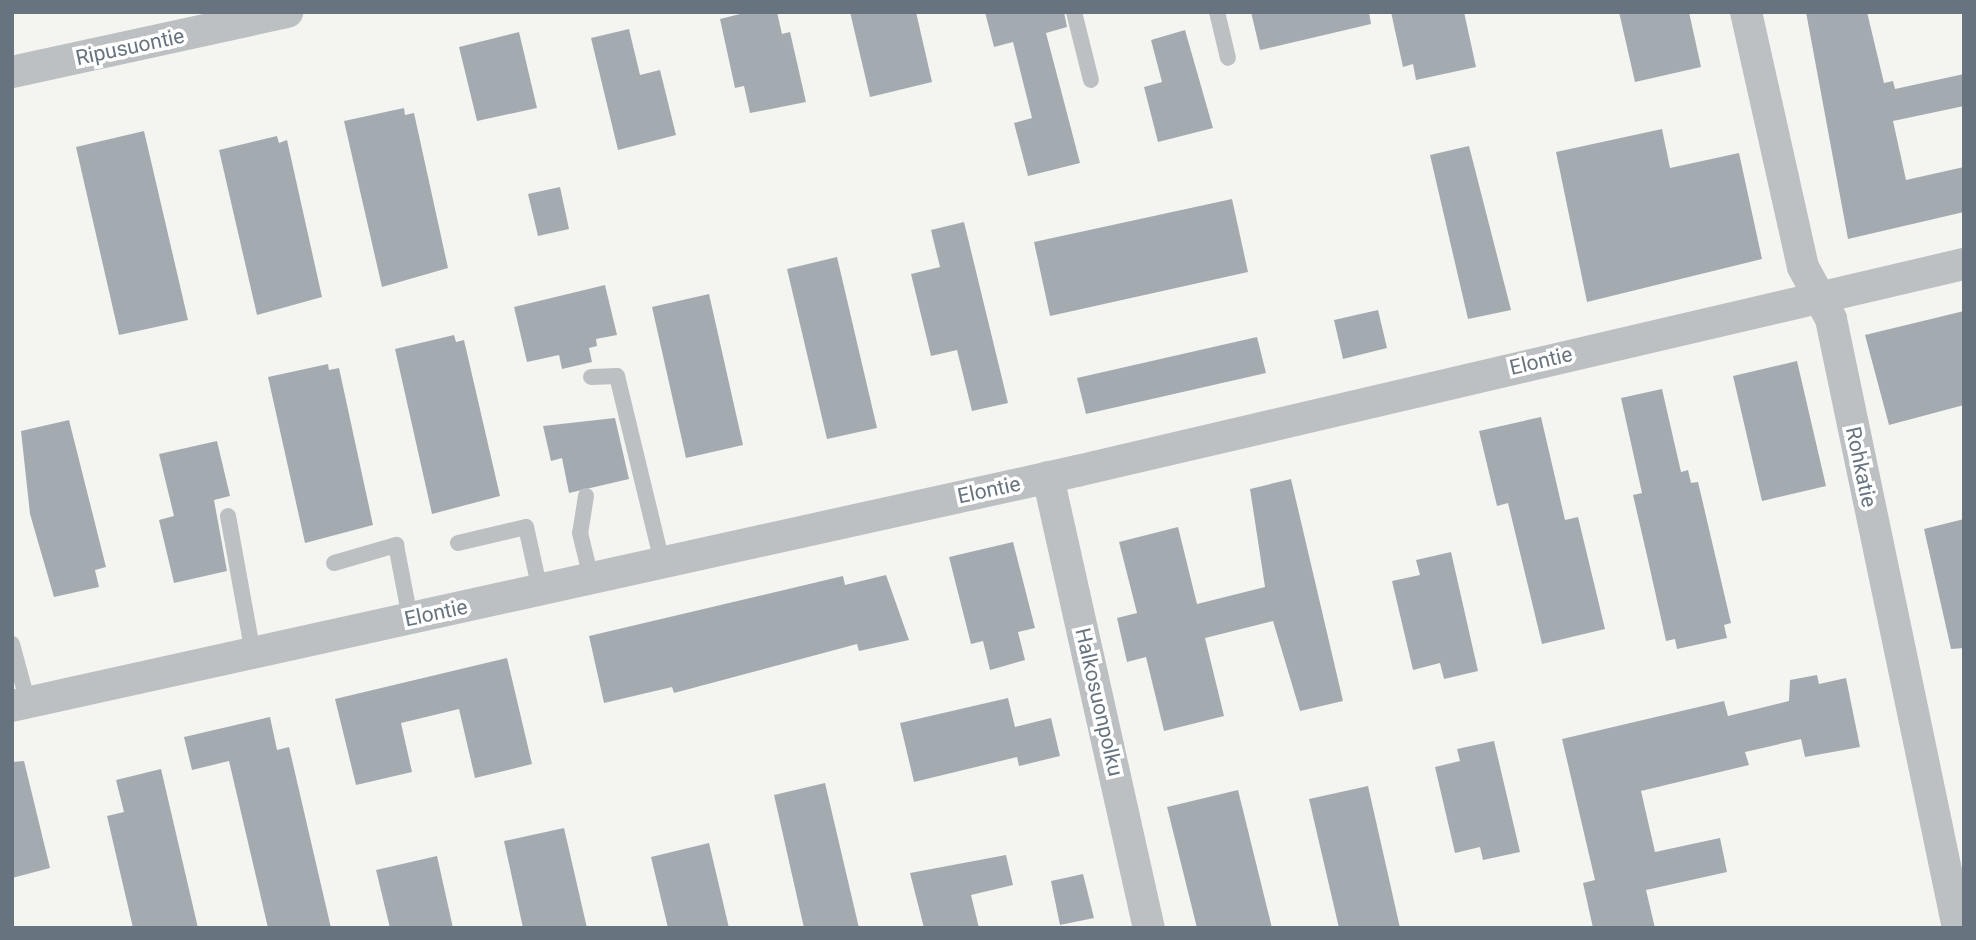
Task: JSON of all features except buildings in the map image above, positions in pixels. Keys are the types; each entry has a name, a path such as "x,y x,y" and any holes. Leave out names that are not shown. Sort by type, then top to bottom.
{"street":[{"name":"Ripusuontie","path":"12,72 288,12"},
{"name":"Rohkatie","path":"1746,12 1803,267 1816,297 1831,319 1958,928"},
{"name":"Elontie","path":"20,704 1048,477 1964,264"},
{"name":"Halkosuonpolku","path":"1048,477 1149,928"}],"lane":[{"path":"1074,12 1091,80"},
{"path":"1217,12 1228,58"},
{"path":"592,377 617,376 662,562"},
{"path":"586,496 580,533 590,579"},
{"path":"228,516 253,653"},
{"path":"458,543 526,527 540,590"},
{"path":"334,563 397,545 410,618"},
{"path":"12,644 20,704"}]}
